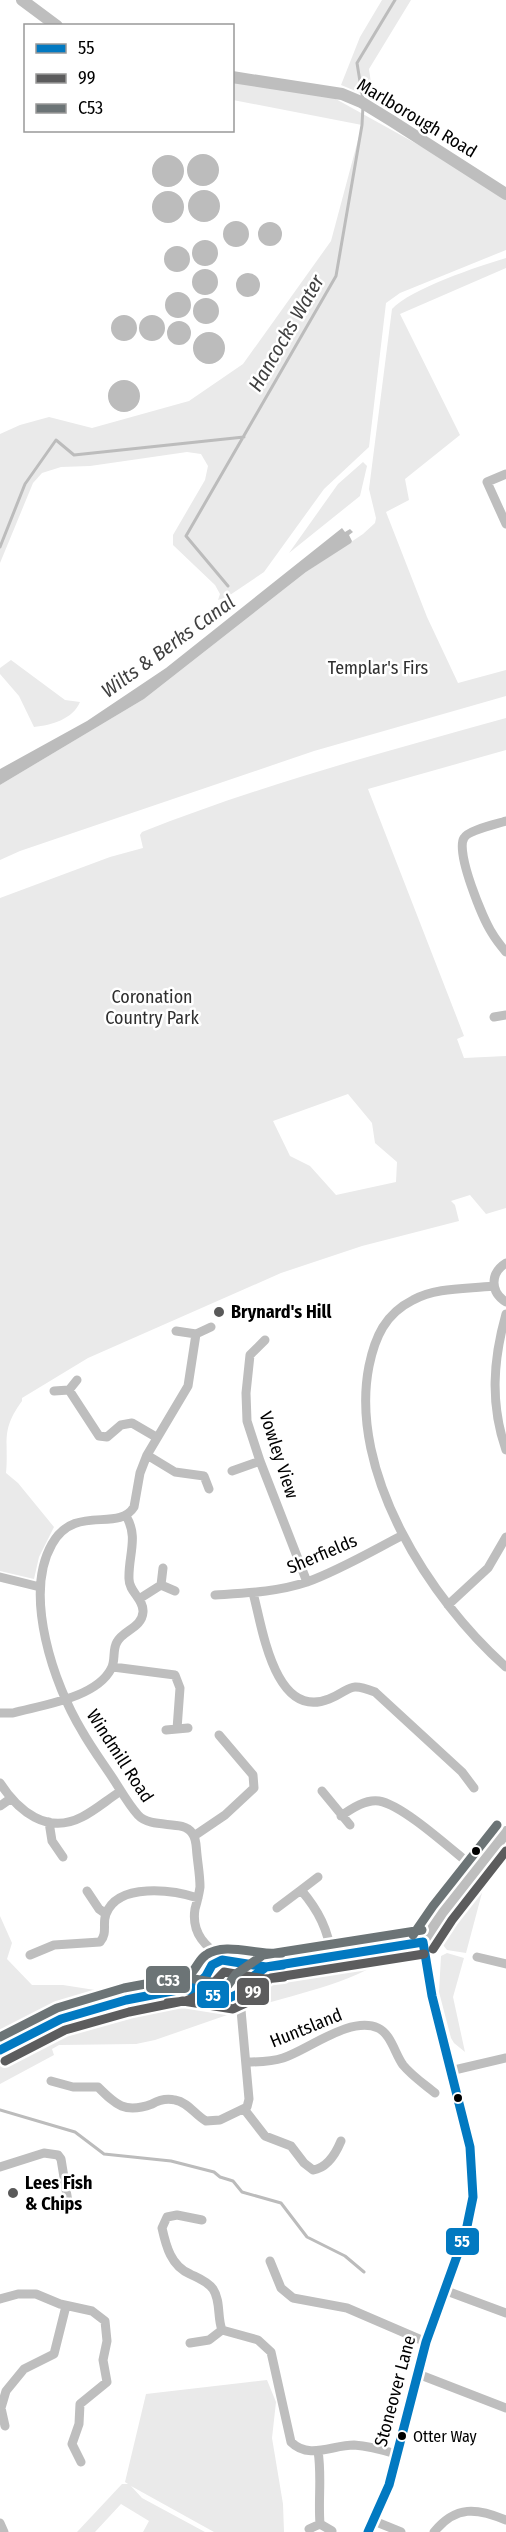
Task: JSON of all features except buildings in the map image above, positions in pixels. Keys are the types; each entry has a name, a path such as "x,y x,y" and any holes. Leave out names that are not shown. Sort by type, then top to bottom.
{"street":[{"path":"22,0 54,24"},
{"name":"Marlborough Road","path":"234,77 316,88 342,94 365,105 506,194"},
{"path":"506,474 487,482 506,524"},
{"path":"506,821 466,834 461,846 461,852 484,918 492,934 506,952"},
{"path":"494,1017 506,1015"},
{"path":"506,1263 495,1274 494,1286 499,1297 506,1302"},
{"path":"494,1286 440,1292 414,1299 389,1318 373,1347 367,1389 369,1434 380,1479 403,1535 421,1567 448,1605 470,1632 506,1667"},
{"path":"506,1314 494,1379 498,1421 506,1450"},
{"path":"176,1331 196,1334 212,1327"},
{"path":"0,1713 13,1713 66,1698 86,1692 102,1683 113,1667 117,1642 142,1618 143,1610 139,1599 130,1585 134,1533 126,1516 136,1503 140,1473 147,1455 188,1386 196,1334"},
{"name":"Vowley View","path":"265,1340 250,1355 246,1399 249,1429 307,1582"},
{"path":"54,1391 69,1390 77,1380"},
{"path":"69,1390 99,1436 107,1437 121,1425 132,1423 156,1437"},
{"path":"147,1455 175,1472 204,1476"},
{"path":"232,1471 260,1461"},
{"path":"204,1476 210,1468"},
{"path":"204,1476 209,1489"},
{"name":"Windmill Road","path":"126,1516 115,1520 86,1520 64,1531 55,1540 48,1552 40,1587 40,1611 44,1630 66,1698 81,1730 122,1791 143,1819 154,1824 186,1828 194,1836"},
{"name":"Sherfields","path":"215,1595 253,1593 307,1582 403,1535"},
{"path":"448,1605 488,1568 506,1537"},
{"path":"161,1585 163,1568"},
{"path":"0,1577 40,1587"},
{"path":"139,1599 161,1585"},
{"path":"161,1585 175,1591"},
{"path":"253,1593 266,1651 276,1672 292,1694 304,1701 318,1701 329,1699 352,1686 363,1687 375,1692 462,1772 474,1788"},
{"path":"113,1667 175,1675 180,1688 177,1729"},
{"path":"166,1730 188,1728"},
{"path":"219,1735 254,1775 254,1788 225,1815 194,1836 200,1881 194,1920 197,1932 204,1944 207,1986 241,2010"},
{"path":"0,1783 10,1799 30,1816 49,1822 75,1820 122,1791"},
{"path":"322,1791 350,1826"},
{"path":"0,1806 10,1799"},
{"path":"341,1816 358,1805 378,1801 386,1803 412,1819 477,1870"},
{"path":"49,1822 52,1841 63,1857"},
{"path":"0,2050 61,2019 126,2000 183,1989 196,1984 214,1963 230,1961 266,1967 423,1942 442,1913 477,1870 502,1845 506,1832"},
{"path":"277,1908 318,1877"},
{"path":"302,1890 327,1929 332,1957"},
{"path":"87,1891 99,1910 106,1914"},
{"path":"30,1955 54,1945 100,1942 105,1934 106,1914 118,1901 138,1891 178,1893 198,1898"},
{"name":"Stoneover Lane","path":"371,2527 386,2494 426,2342 470,2218 473,2188 470,2146 432,1996 423,1942"},
{"path":"204,1944 243,1971 243,1986"},
{"path":"477,1957 506,1964"},
{"path":"183,1989 220,1996 235,1995 266,1967"},
{"name":"Huntsland","path":"243,1986 241,2010 246,2062 283,2058 322,2038 358,2025 368,2025 384,2033 406,2068 435,2093"},
{"path":"450,2071 506,2058"},
{"path":"51,2081 73,2086 98,2087 110,2101 135,2109 173,2099 186,2104 206,2121 219,2120 244,2109 249,2098 246,2062"},
{"path":"244,2109 266,2136 291,2146 304,2163 313,2170 319,2169 330,2160 338,2150 341,2140"},
{"path":"0,2167 44,2153 58,2155 62,2159 69,2208"},
{"path":"202,2220 172,2215 167,2217 162,2228 175,2264 213,2289 218,2301 217,2314 222,2330"},
{"path":"270,2261 281,2288 293,2298 347,2308 426,2342"},
{"path":"444,2290 506,2313"},
{"path":"0,2299 18,2294 36,2294 66,2306 93,2311 101,2316 107,2327 103,2360 107,2382 80,2404 79,2424 73,2437 73,2449 81,2462"},
{"path":"5,2426 1,2408 2,2397 24,2369 54,2354 66,2306"},
{"path":"190,2343 209,2340 222,2330"},
{"path":"222,2330 258,2340 267,2347 275,2363 287,2432 291,2442 304,2451 353,2445 396,2454"},
{"path":"418,2374 506,2408"},
{"path":"318,2451 321,2475 318,2503 320,2523"},
{"path":"434,2532 448,2518 471,2510 485,2511 506,2520"},
{"path":"0,2523 4,2532"},
{"path":"309,2529 320,2523"},
{"path":"320,2523 332,2531"},
{"path":"371,2527 401,2532"}],"green space":[{"path":"382,0 411,0 369,69 372,90 368,96 341,85 360,37"},
{"path":"234,80 334,98 471,174 506,199 506,250 400,293 386,303 369,447 324,489 264,572 227,597 218,600 220,594 215,585 173,545 173,535 205,480 208,466 201,454 187,452 90,466 61,467 42,473 33,483 0,563 0,434 20,425 49,417 92,428 189,401 243,364 331,241 362,125 234,100"},
{"name":"Templar's Firs","path":"506,258 506,268 400,314 460,435 405,479 409,500 386,512 427,617 458,683 506,670 506,696 314,751 20,851 0,860 0,785 144,699 306,572 363,534 375,523 376,518 369,489 392,309 401,301 429,286"},
{"path":"363,462 367,466 360,496 289,553 338,484"},
{"path":"11,660 65,700 80,702 77,708 61,720 34,727 19,696 0,674 0,668"},
{"name":"Coronation Country Park","path":"506,718 506,750 368,789 464,1036 457,1039 464,1058 506,1056 506,1208 486,1214 470,1195 451,1201 455,1205 459,1221 362,1246 281,1273 88,1358 22,1398 8,1429 6,1473 18,1483 54,1527 39,1557 34,1579 0,1571 0,898 110,857 143,848 140,835 142,832 187,815 322,770","holes":["348,1094 372,1123 375,1143 397,1162 396,1182 336,1195 310,1166 290,1156 273,1121"]},
{"path":"485,1872 487,1874 466,1953 447,1950 443,1945 452,1920"},
{"path":"0,1916 12,1943 7,1959 32,1985 63,1985 95,1990 89,2000 22,2029 0,2044"},
{"path":"396,1951 366,1970 330,1985 257,2006 252,2005 248,1999 251,1990 259,1980 258,1977 266,1973"},
{"path":"447,1953 464,1958 453,1997 465,2052 451,2038 439,1992 441,1956"},
{"path":"225,1967 234,1970 237,1979 234,1988 225,1991 216,1988 213,1979 216,1970"},
{"path":"191,1996 209,1997 220,2001 225,2004 230,2014 155,2040 136,2044 59,2045 52,2049 54,2055 0,2084 0,2061 45,2037 116,2011"},
{"path":"267,2380 276,2402 272,2438 283,2504 284,2532 214,2532 131,2486 142,2498 205,2532 143,2532 149,2521 121,2504 95,2532 77,2532 122,2484 128,2484 125,2482 146,2394"}],"shaded area":[{"path":"203,154 214,159 219,170 214,181 203,186 192,181 187,170 192,159"},
{"path":"168,155 179,160 184,171 179,182 168,187 157,182 152,171 157,160"},
{"path":"204,190 215,195 220,206 215,217 204,222 193,217 188,206 193,195"},
{"path":"168,191 179,196 184,207 179,218 168,223 157,218 152,207 157,196"},
{"path":"236,221 245,225 249,234 245,243 236,247 227,243 223,234 227,225"},
{"path":"265,222 275,222 282,229 282,239 275,246 265,246 258,239 258,229"},
{"path":"205,240 214,244 218,253 214,262 205,266 196,262 192,253 196,244"},
{"path":"177,246 186,250 190,259 186,268 177,272 168,268 164,259 168,250"},
{"path":"205,269 214,273 218,282 214,291 205,295 196,291 192,282 196,273"},
{"path":"248,273 257,276 260,285 257,294 248,297 239,294 236,285 239,276"},
{"path":"178,292 187,296 191,305 187,314 178,318 169,314 165,305 169,296"},
{"path":"206,298 215,302 219,311 215,320 206,324 197,320 193,311 197,302"},
{"path":"124,315 133,319 137,328 133,337 124,341 115,337 111,328 115,319"},
{"path":"152,315 161,319 165,328 161,337 152,341 143,337 139,328 143,319"},
{"path":"174,321 184,321 191,328 191,338 184,345 174,345 167,338 167,328"},
{"path":"209,332 220,337 225,348 220,359 209,364 198,359 193,348 198,337"},
{"path":"124,380 135,385 140,396 135,407 124,412 113,407 108,396 113,385"},
{"path":"342,528 345,532 350,529 353,532 349,535 351,543 306,572 144,699 0,785 0,769 87,721 166,668"}],"waterway":[{"name":"Hancocks Water","path":"363,100 357,63 395,0"},
{"name":"Hancocks Water","path":"228,586 186,536 336,276 362,125 363,106"},
{"path":"0,547 25,484 56,440 74,455 244,437"},
{"path":"0,2110 75,2132 104,2154 171,2161 214,2172 220,2177 233,2181 242,2192 281,2203 307,2237 345,2256 364,2272"}],"transit line":[{"name":"C53","path":"413,1935 497,1825"},
{"name":"99","path":"433,1949 452,1920 506,1851"},
{"name":"C53","path":"0,2037 57,2008 124,1988 183,1977 228,1985 236,1974 263,1955 422,1930"},
{"name":"55","path":"0,2050 61,2019 126,2000 183,1989 229,1998 238,1994 244,1983 266,1967 423,1942"},
{"name":"55","path":"368,2532 389,2485 426,2342 466,2231 473,2197 470,2147 432,1996 423,1942"},
{"name":"C53","path":"165,1979 191,1973 204,1957 214,1951 232,1949 282,1953"},
{"name":"99","path":"5,2061 65,2030 129,2012 183,2001 233,2009 246,2003 253,1991 271,1978 424,1954"},
{"name":"55","path":"166,1991 197,1984 206,1976 212,1965 222,1960 266,1967 283,1965"},
{"name":"99","path":"167,2003 186,2001 203,1994 224,1972 265,1979 284,1977"}],"place":[{"name":"Brynard's Hill","path":"219,1312"},
{"name":"Lees Fish & Chips","path":"13,2193"},
{"name":"Otter Way","path":"402,2436"}],"water label":[{"name":"Wilts & Berks Canal","path":"168,646"}]}
